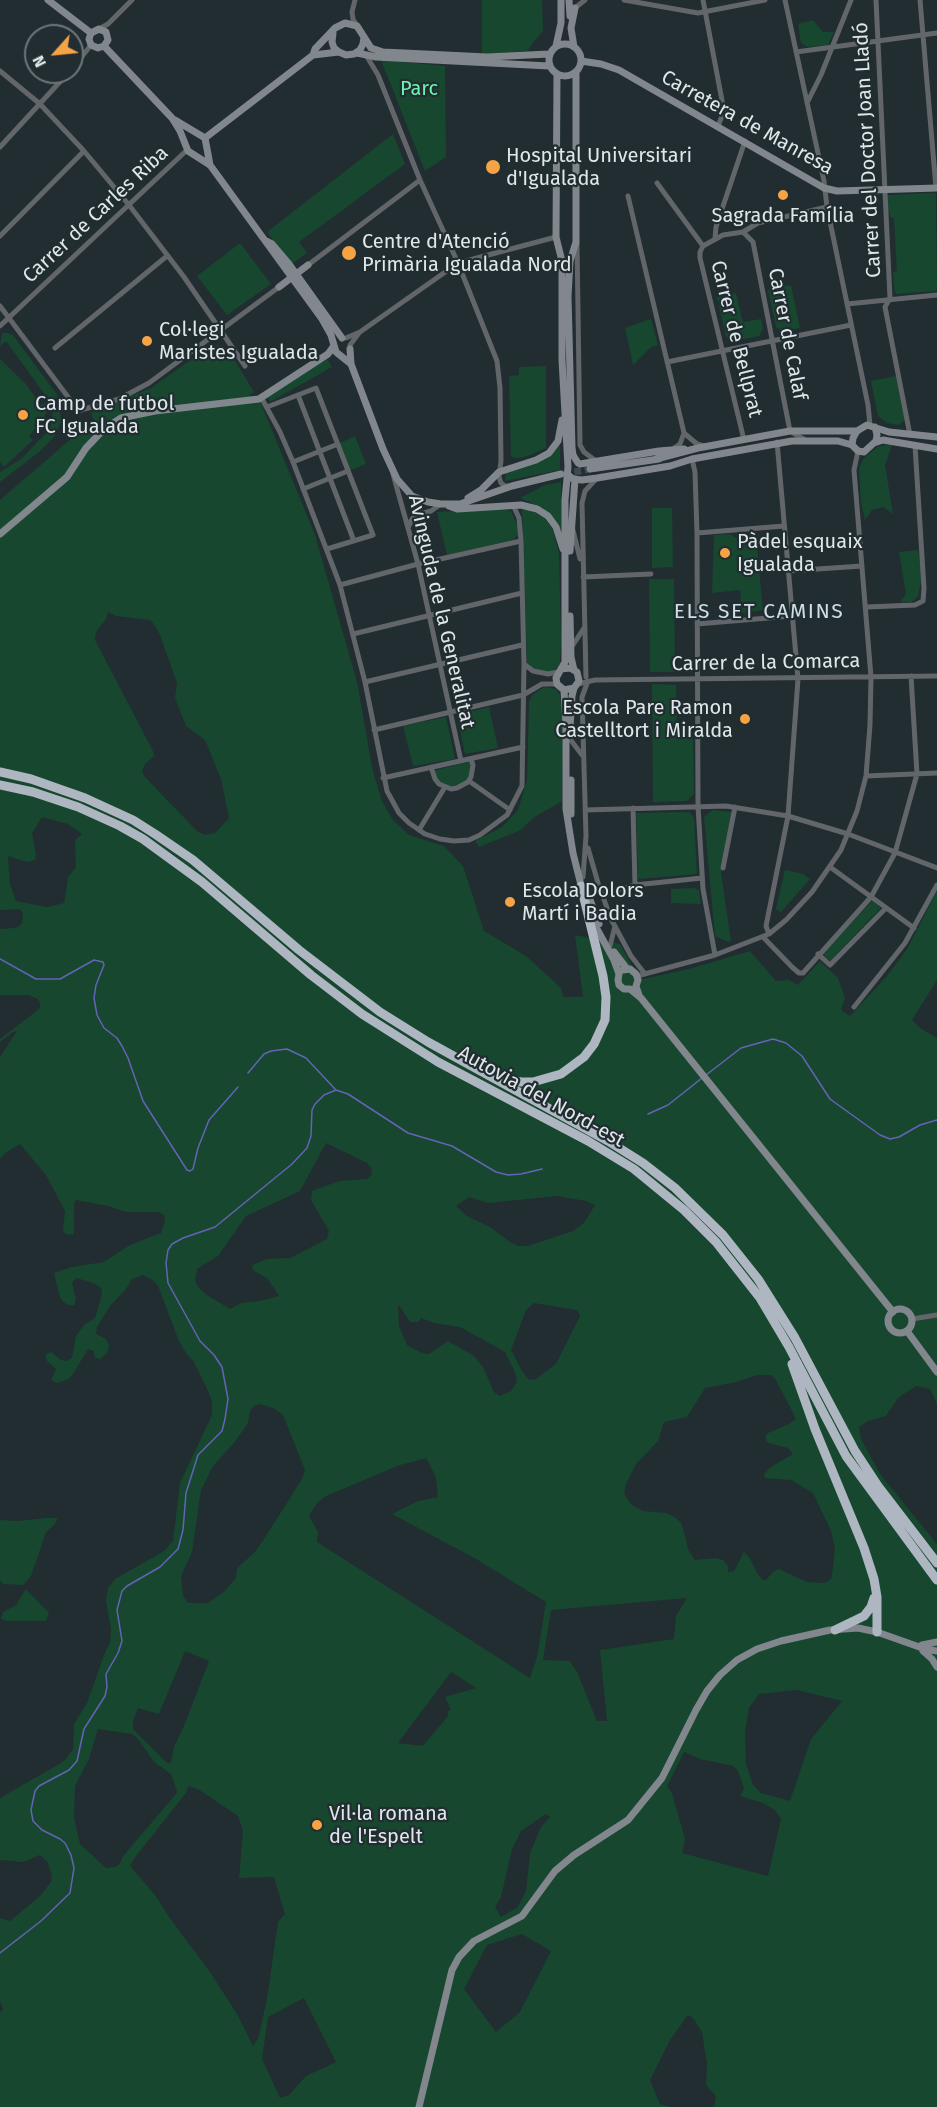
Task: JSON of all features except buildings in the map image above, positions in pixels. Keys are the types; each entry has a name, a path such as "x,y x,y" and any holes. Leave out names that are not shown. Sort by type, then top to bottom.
{"highway":[{"name":"Autovia del Nord-est","path":"0,772 31,779 86,798 133,820 193,861 360,998 404,1028 631,1155 675,1188 723,1235 749,1266 783,1316 846,1436 866,1468 937,1563"},
{"name":"Autovia del Nord-est","path":"0,785 33,792 78,807 142,839 164,853 319,981 388,1032 448,1067 588,1141 634,1170 684,1210 716,1242 760,1298 789,1347 846,1456 937,1580"},
{"path":"461,1061 509,1080 533,1082 551,1078 567,1070 584,1058 594,1044 605,1020 606,997 582,882"},
{"path":"789,1347 792,1365 815,1429 864,1548 875,1584 877,1632"},
{"path":"835,1630 868,1612 874,1602 875,1584"}],"street":[{"path":"48,0 91,33"},
{"path":"99,29 106,32 108,37 104,46 98,48 92,45 89,39 91,33 108,24 132,0"},
{"path":"355,0 353,19 371,48 383,52 487,57 549,54"},
{"path":"561,0 561,23 556,46 549,54 549,66 556,74 565,77 576,72"},
{"path":"569,0 574,47"},
{"path":"571,28 574,8 578,0"},
{"path":"574,8 585,0"},
{"path":"624,0 698,13 765,0"},
{"path":"703,0 724,111 718,126"},
{"path":"785,0 851,325 873,426 877,435 874,443 867,450 858,451"},
{"path":"807,104 851,0"},
{"name":"Carrer del Doctor Joan Lladó","path":"876,0 890,298 885,307 910,435"},
{"path":"920,0 936,188"},
{"path":"313,55 315,50 342,24 350,23 357,26"},
{"path":"333,33 333,45 339,52"},
{"path":"796,52 937,33"},
{"path":"205,138 313,55 320,52 339,52 349,55 362,47 364,37"},
{"path":"556,46 567,44 574,47 581,61 576,72 576,242 580,445 584,452 597,462"},
{"path":"84,55 92,45"},
{"path":"104,46 172,117 205,138"},
{"path":"357,52 376,57 549,66"},
{"path":"366,55 378,75 497,361 500,388 501,461 499,472 501,483 505,486 512,486"},
{"name":"Carretera de Manresa","path":"581,61 619,70 824,188 837,191 936,188"},
{"path":"0,70 40,104 84,151 129,205 244,366"},
{"path":"556,74 555,237 562,261 562,360 571,522 570,650 576,671 576,686 572,696 570,740 571,817 582,882 596,917 610,946 627,969 641,975"},
{"path":"0,147 58,84"},
{"path":"708,120 716,118 724,111"},
{"path":"172,117 186,147 210,165 273,254 287,267 306,267"},
{"path":"186,147 188,136 195,133"},
{"path":"205,138 210,165"},
{"path":"715,238 716,227 745,141"},
{"name":"Carrer de Carles Riba","path":"0,326 129,205 186,147"},
{"path":"195,155 202,153 206,147"},
{"path":"0,236 84,151"},
{"path":"0,306 77,409 81,410 119,399 149,383 420,180"},
{"path":"657,183 703,246 715,238 742,232 758,222 827,207"},
{"path":"628,196 684,433 697,444 708,447"},
{"name":"Carrer de Calaf","path":"742,232 753,242 790,431"},
{"path":"0,534 67,477 86,448 104,429 121,418 154,411 260,398 327,354 336,350 346,353 347,342 458,263 555,237"},
{"path":"266,241 272,244 293,276 347,342 351,364 392,470 412,496 442,504 460,504 512,486 584,471 573,455 571,428 568,288 570,261 576,242"},
{"name":"Carrer de Bellprat","path":"703,246 700,258 744,440"},
{"path":"273,254 277,253 308,293"},
{"path":"55,348 167,256"},
{"path":"281,285 287,267"},
{"path":"306,267 301,285 326,326 336,350 351,364"},
{"path":"281,285 301,285"},
{"path":"847,304 937,295"},
{"path":"667,362 851,325"},
{"path":"336,350 336,340 347,342"},
{"path":"267,407 316,388 373,536 327,549"},
{"path":"298,395 354,541"},
{"path":"260,398 267,407 293,462 340,585 364,681 387,791 399,813 425,834 440,839 469,840 493,827 510,810 522,786 524,664 521,541 519,518 513,505"},
{"path":"571,428 579,406"},
{"path":"460,504 481,490 499,472 536,460 549,453 558,441 564,409"},
{"path":"852,445 852,438 864,425 885,431 937,437"},
{"path":"857,431 790,431 708,447 670,450 597,462 573,463 565,500 565,662 556,678 557,684 564,690 566,809 573,853 592,919 619,974 620,985 624,989 633,987 641,975 715,955 766,935 786,920 812,892 841,850 848,834 866,776 871,677 854,470 858,451"},
{"path":"790,431 806,441"},
{"path":"670,450 678,447 684,433"},
{"path":"874,443 883,440 937,449"},
{"path":"570,475 582,480 597,478 777,442 838,441 852,445 858,451"},
{"path":"777,442 798,678 788,816 766,935 796,971 803,973 871,897 896,853 917,774 912,676"},
{"path":"293,462 338,444"},
{"path":"867,607 915,605 922,601 924,588 915,446"},
{"path":"656,459 698,448"},
{"path":"590,469 656,459 704,456"},
{"path":"692,459 695,472 697,533 698,806 702,878 715,955"},
{"name":"Avinguda de la Generalitat","path":"392,470 418,564 461,761"},
{"path":"303,489 348,471"},
{"path":"582,882 586,840 582,697 587,679 582,503 585,491 597,478"},
{"path":"407,526 416,516 442,504 457,509 529,506 548,516 556,527 566,563"},
{"path":"571,522 583,569"},
{"path":"697,533 784,526"},
{"path":"340,585 418,564 521,541"},
{"path":"788,571 862,566"},
{"path":"583,577 651,574"},
{"path":"353,634 522,593"},
{"path":"697,624 792,616"},
{"path":"570,650 584,628"},
{"path":"364,681 522,645"},
{"path":"524,664 533,671 549,674 568,667 576,671"},
{"name":"Carrer de la Comarca","path":"576,671 587,679 596,680 937,676"},
{"path":"564,690 587,679"},
{"path":"374,730 523,695 538,685 557,684"},
{"path":"570,740 583,757"},
{"path":"383,778 523,747"},
{"path":"432,767 435,779 445,787 457,788 469,781 473,771 471,759"},
{"path":"866,776 937,773"},
{"path":"469,781 510,810"},
{"path":"419,830 445,787"},
{"path":"585,810 735,807 788,816 848,834 937,868"},
{"path":"723,868 735,807"},
{"path":"633,808 635,885"},
{"path":"586,840 602,895 615,926 641,975"},
{"path":"830,867 914,928"},
{"path":"602,895 635,885 702,878"},
{"path":"854,1007 890,964 914,928 937,885"},
{"path":"819,954 830,965 886,908"},
{"path":"610,946 615,926"},
{"path":"619,974 627,969"},
{"path":"633,987 893,1312"},
{"path":"904,1310 912,1319 907,1331 900,1333 890,1327 889,1320 893,1312 904,1310"},
{"path":"912,1319 937,1315"},
{"path":"907,1331 937,1372"},
{"path":"929,1361 937,1377"},
{"path":"419,2107 452,1970 467,1948 474,1941 522,1916 555,1870 628,1820 662,1778 707,1691 737,1660 757,1649 781,1641 835,1630 858,1629 877,1632 937,1651"},
{"path":"913,1644 928,1646 937,1642"},
{"path":"913,1644 926,1653 937,1667"}],"green space":[{"path":"482,0 542,0 543,31 528,51 482,54"},
{"path":"813,20 823,32 834,32 828,45 808,47 801,43 798,24"},
{"name":"Parc","path":"381,60 445,66 446,157 425,171"},
{"path":"393,134 405,164 299,242 307,253 293,263 289,261 267,232"},
{"path":"936,193 937,291 896,294 893,272 897,271 894,218 891,218 887,207 888,195"},
{"path":"240,243 271,284 227,315 197,276"},
{"path":"791,285 800,328 783,331 776,327 768,290"},
{"path":"736,293 743,322 761,319 763,329 759,336 734,341 726,337 717,297"},
{"path":"651,319 658,345 651,347 633,365 625,328"},
{"path":"2,333 13,335 58,396 55,399 61,421 55,436 39,452 0,482 0,472 21,459 50,429 53,412 48,399 6,341 0,346"},
{"path":"218,345 228,349 254,392 249,395 260,401 315,535 357,682 373,772 382,801 393,820 409,835 444,846 463,866 484,931 526,956 560,987 564,997 583,997 575,935 620,944 632,966 643,979 689,969 750,951 776,981 789,980 798,985 820,961 838,978 845,998 841,1010 850,1016 887,976 907,949 937,891 937,980 912,1020 920,1028 937,1038 937,1404 930,1389 916,1386 898,1398 886,1416 868,1421 859,1427 861,1439 880,1474 937,1544 937,2107 714,2107 716,2096 706,2085 707,2064 702,2032 693,2018 688,2015 670,2040 650,2080 660,2104 671,2107 0,2107 0,2012 3,2010 0,2001 0,1918 10,1921 40,1896 51,1882 52,1876 48,1863 40,1855 23,1862 0,1860 0,1798 61,1763 73,1749 74,1724 87,1703 110,1643 111,1629 106,1601 108,1588 115,1579 164,1551 173,1541 180,1483 212,1415 212,1402 194,1362 179,1341 158,1286 143,1275 132,1279 110,1306 97,1327 96,1334 106,1339 109,1345 108,1351 101,1359 95,1358 94,1351 88,1349 73,1374 68,1379 57,1383 51,1380 56,1369 47,1361 45,1355 51,1352 61,1360 67,1361 72,1358 76,1336 84,1325 95,1318 102,1294 101,1288 95,1284 77,1278 72,1282 76,1299 74,1305 68,1305 60,1297 54,1273 72,1267 104,1262 130,1245 161,1233 165,1221 164,1215 158,1212 126,1212 76,1200 74,1232 73,1235 66,1234 63,1231 65,1211 46,1175 20,1144 0,1159 0,1057 17,1031 0,1042 0,1039 40,1008 40,1003 38,999 28,995 0,995 0,929 19,926 22,923 23,913 19,909 0,910 0,500 72,438 68,434 77,425 94,421 91,413 151,388 206,349","holes":["108,612 116,616 149,620 154,624 177,683 175,698 186,726 205,740 221,779 229,818 215,833 205,835 197,831 144,776 142,771 145,764 154,756 153,751 95,640 96,632 106,619","42,817 68,824 82,834 75,840 76,867 68,877 64,903 47,907 16,901 10,884 8,856 27,862 35,860 32,833","326,1143 367,1163 371,1168 372,1175 367,1179 339,1181 312,1191 311,1200 329,1231 327,1239 290,1258 267,1259 254,1264 253,1270 268,1279 279,1296 241,1303 230,1309 207,1295 195,1281 197,1269 218,1256 246,1216 300,1191","557,1196 586,1201 595,1205 584,1223 573,1231 528,1246 518,1246 510,1242 490,1227 467,1216 456,1206 469,1197 488,1203","534,1303 577,1310 580,1316 556,1364 536,1379 529,1380 511,1350 526,1310","398,1304 410,1322 418,1322 421,1318 434,1323 460,1327 505,1352 515,1372 517,1382 511,1391 500,1396 494,1392 483,1367 474,1356 448,1341 429,1354 407,1345 399,1326","757,1375 771,1375 775,1378 796,1419 768,1433 766,1441 788,1448 793,1454 771,1467 764,1474 765,1478 791,1480 813,1493 831,1531 835,1549 831,1579 825,1583 807,1582 779,1569 763,1580 744,1552 734,1571 728,1572 728,1566 723,1560 716,1558 695,1560 688,1549 682,1524 676,1518 666,1513 643,1511 632,1505 624,1494 626,1484 636,1464 658,1441 664,1422 687,1417 705,1388","260,1404 273,1408 283,1415 305,1470 302,1479 262,1542 254,1553 237,1568 236,1578 225,1591 208,1603 190,1603 183,1595 181,1576 192,1552 201,1490 213,1466 248,1423 250,1411 254,1406","426,1458 436,1477 438,1497 418,1501 392,1514 476,1559 546,1602 537,1657 530,1678 317,1542 318,1532 309,1516 317,1503 326,1496 397,1466","687,1598 676,1616 674,1639 600,1650 607,1721 597,1721 577,1672 570,1661 543,1660 551,1610","185,1651 209,1661 174,1747 171,1763 167,1763 133,1729 133,1721 138,1708 159,1714","451,1672 476,1688 445,1697 451,1710 448,1711 448,1716 423,1746 398,1743","797,1690 842,1701 811,1739 790,1801 761,1793 753,1785 746,1764 745,1732 749,1708 759,1694","98,1729 132,1734 154,1762 171,1774 176,1794 124,1855 119,1865 106,1868 80,1844 74,1818 75,1786 89,1759","684,1752 700,1759 733,1766 738,1771 744,1789 740,1796 763,1803 775,1810 781,1819 768,1876 682,1853 685,1839 672,1793 667,1786","188,1786 198,1789 238,1816 243,1831 239,1878 274,1877 285,1914 278,1922 267,1999 258,2039 253,2046 237,2014 210,1972 155,1895 130,1866 186,1793","546,1814 550,1817 541,1827 530,1853 526,1891 518,1907 501,1917 495,1907 501,1897 512,1849 521,1831","522,1934 551,1951 520,2012 496,2032 464,1989 487,1945","304,1998 336,2062 306,2076 289,2095 280,2098 262,2059 268,2017"]},
{"name":"Camp de futbol FC Igualada","path":"0,359 25,383 41,405 45,403 47,410 44,418 29,436 33,440 4,467 0,462"},
{"path":"327,359 332,367 270,402 267,397"},
{"path":"546,366 546,448 528,456 511,457 509,376 519,375 519,367"},
{"path":"896,376 905,420 899,425 887,423 878,416 871,381"},
{"path":"355,436 366,464 348,471 338,444"},
{"path":"560,441 560,470 505,481 506,472 534,464"},
{"path":"892,445 885,465 893,514 883,507 872,510 865,520 861,502 859,469 863,459 877,447"},
{"path":"561,482 563,530 561,531 543,508 520,498 545,485"},
{"path":"527,508 546,519 553,531 559,553 560,663 556,669 549,672 533,669 527,663 522,510"},
{"path":"652,508 672,508 673,567 652,568"},
{"path":"500,509 511,511 518,527 518,535 513,540 447,555 437,512"},
{"path":"730,534 736,538 756,536 763,610 742,613 740,590 712,593 714,535"},
{"path":"918,550 922,576 918,596 912,602 900,602 906,594 899,552"},
{"path":"649,579 674,579 675,672 650,672"},
{"path":"652,684 676,685 677,738 693,738 694,794 687,801 653,802"},
{"path":"544,687 556,689 560,695 563,726 562,801 533,818 521,830 479,847 475,841 502,827 518,810 527,780 529,702 532,695"},
{"path":"489,707 498,748 465,754 457,715"},
{"path":"446,717 455,759 413,766 403,726"},
{"path":"472,761 471,777 457,788 439,784 432,771"},
{"path":"713,810 732,812 721,873 731,941 728,942 715,936 704,817"},
{"path":"689,812 694,818 697,874 638,879 636,813"},
{"path":"785,870 803,874 810,879 781,912 776,909"},
{"path":"695,888 699,891 701,904 671,903 671,889"},
{"path":"872,901 881,908 830,961 822,954"},
{"path":"58,1518 46,1532 31,1576 23,1585 3,1584 0,1580 0,1520"},
{"path":"26,1589 49,1613 46,1621 1,1619 3,1612 16,1605"}],"waterway":[{"path":"0,959 36,979 60,979 94,960 103,962 94,998 97,1015 104,1028 117,1038 122,1046 143,1101 187,1170 193,1169 209,1120 238,1087"},
{"path":"706,1075 741,1048 773,1039 786,1043 802,1056 830,1099 880,1135 890,1139 899,1137 920,1125 937,1120"},
{"path":"248,1073 264,1054 287,1049 306,1058 335,1089"},
{"path":"648,1114 668,1105 702,1078"},
{"path":"0,1953 41,1921 70,1893 74,1868 71,1855 65,1843 42,1830 33,1821 31,1810 35,1791 39,1786 69,1770 77,1761 84,1729 105,1696 106,1674 122,1641 117,1610 122,1591 160,1567 178,1549 183,1530 186,1493 198,1455 222,1431 225,1419 228,1399 222,1367 200,1341 168,1283 166,1263 168,1250 172,1244 215,1227 292,1164 307,1148 311,1136 312,1110 315,1104 324,1095 336,1090 348,1094 408,1133 452,1146 496,1172 508,1175 542,1169"}],"tunnel":[{"path":"564,474 590,469"}],"place":[{"name":"Hospital Universitari d'Igualada","path":"493,167"},
{"name":"Sagrada Família","path":"783,195"},
{"name":"Centre d'Atenció Primària Igualada Nord","path":"349,253"},
{"name":"Col·legi Maristes Igualada","path":"147,341"},
{"name":"Camp de futbol FC Igualada","path":"23,415"},
{"name":"Pàdel esquaix Igualada","path":"725,553"},
{"name":"Escola Pare Ramon Castelltort i Miralda","path":"745,719"},
{"name":"Escola Dolors Martí i Badia","path":"510,902"},
{"name":"Vil·la romana de l'Espelt","path":"317,1825"}],"district":[{"name":"ELS SET CAMINS","path":"759,612"}]}
